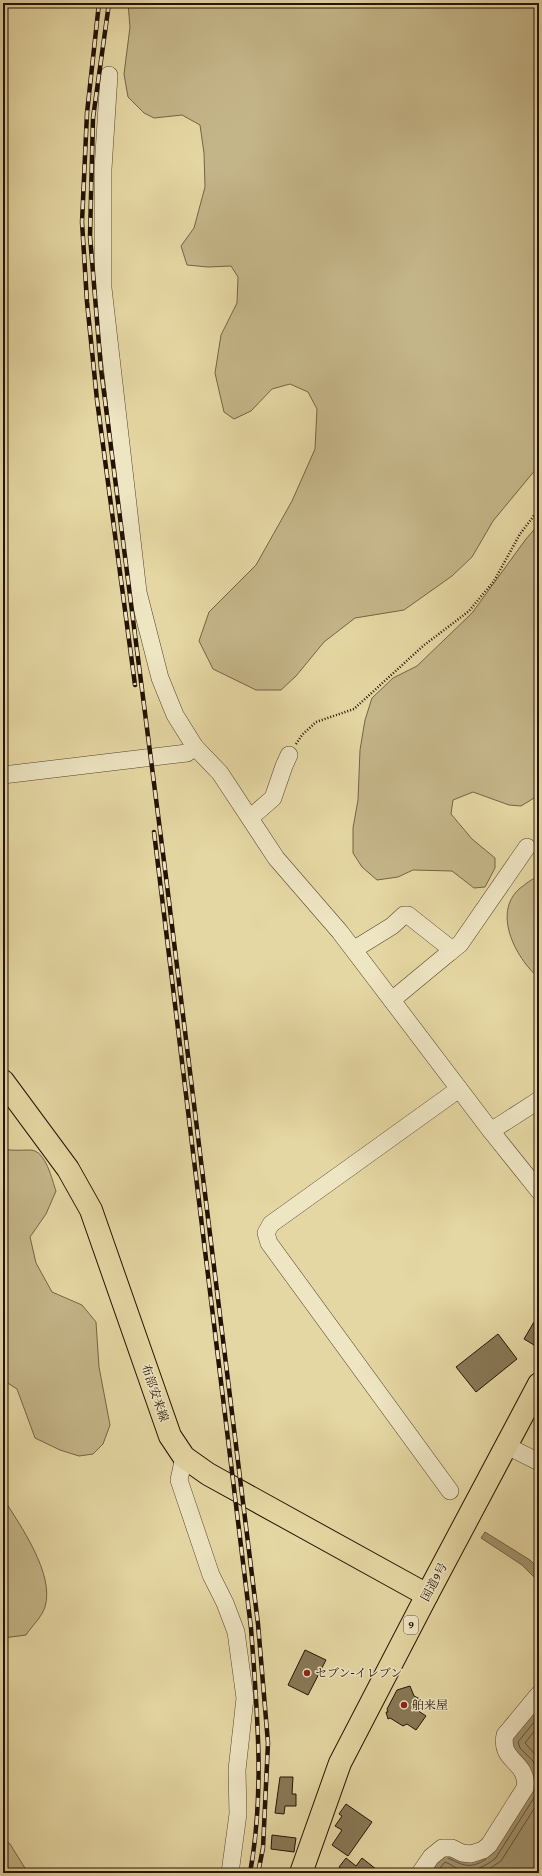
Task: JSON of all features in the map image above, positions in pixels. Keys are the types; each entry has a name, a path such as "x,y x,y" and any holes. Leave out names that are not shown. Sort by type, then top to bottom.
{"main road":[{"name":"布部安来線","path":"3,1081 68,1170 91,1210 170,1436 184,1457 208,1474 427,1595"},
{"name":"国道9号","path":"301,1873 340,1763 539,1384"}],"street":[{"path":"109,75 103,169 103,288 138,592 160,678 175,715 195,747 220,773 276,858 340,932 539,1192"},
{"path":"3,775 187,753 195,747"},
{"path":"250,818 273,798 289,756"},
{"path":"392,1000 453,950 503,883 527,847"},
{"path":"358,947 392,926 404,915 408,915 453,950"},
{"path":"450,1491 269,1242 266,1233 271,1224 459,1089"},
{"path":"491,1131 539,1100"},
{"path":"507,1446 539,1462"},
{"path":"184,1457 179,1480 190,1518 211,1575 225,1603 236,1632 245,1698 237,1770 238,1814 230,1873"},
{"path":"420,1873 431,1857 442,1848 452,1848 462,1853 471,1854 478,1853 489,1845 525,1788 525,1775 520,1766 507,1753 504,1740 505,1735 539,1694"}],"path":[{"path":"289,756 302,735 312,725 354,709 424,646 470,611 494,581 520,534 539,509"}],"shaded area":[{"path":"128,3 539,3 539,468 536,469 493,521 472,557 452,576 404,610 355,618 324,642 296,676 281,690 256,690 213,669 199,641 209,612 256,565 292,501 315,449 317,409 308,392 290,384 272,389 251,411 234,419 224,412 215,373 221,335 237,303 238,277 231,266 208,267 187,265 181,246 194,228 205,187 204,153 200,125 182,115 154,118 144,113 128,97 124,74 130,27"},
{"path":"539,524 539,795 521,806 509,805 473,792 453,800 451,814 472,839 495,858 495,868 485,887 474,888 452,871 413,870 398,877 377,880 362,867 353,853 353,828 358,800 360,750 365,720 372,698 393,678 417,666 472,613 526,539"},
{"path":"539,877 539,978 530,969 515,946 507,920 508,907 513,896 527,883"},
{"path":"3,1149 31,1150 36,1152 41,1155 48,1167 56,1191 46,1214 30,1237 36,1263 52,1292 82,1305 96,1322 99,1367 110,1425 103,1444 93,1454 79,1456 60,1450 35,1438 17,1389 3,1380"},
{"path":"3,1498 34,1550 41,1565 47,1594 44,1611 26,1635 3,1638"},
{"path":"3,1839 10,1844 28,1873 3,1873"}],"water":[{"path":"485,1532 530,1560 539,1569 539,1582 522,1565 481,1538"},
{"path":"539,1702 539,1873 426,1873 443,1853 464,1862 532,1785 508,1739"}],"building":[{"path":"534,1322 539,1325 539,1348 524,1339"},
{"path":"498,1334 517,1359 476,1392 456,1367"},
{"name":"セブン-イレブン","path":"305,1650 326,1660 308,1695 288,1685"},
{"name":"舶来屋","path":"410,1686 414,1696 422,1700 417,1710 426,1716 416,1730 407,1724 403,1726 390,1718 388,1719 386,1712 388,1712 387,1709 397,1690"},
{"path":"280,1777 293,1777 292,1794 296,1794 296,1806 285,1806 284,1814 275,1813"},
{"path":"346,1804 372,1822 348,1856 332,1845 342,1830 335,1826 342,1816 339,1814"},
{"path":"272,1835 296,1838 294,1852 271,1849"},
{"path":"346,1858 356,1866 362,1858 381,1873 347,1873 339,1867"}],"railway":[{"path":"99,3 87,113 82,222 87,302 97,400 135,685"},
{"path":"109,3 93,118 90,236 101,369 166,877 258,1624 268,1743 263,1848 258,1873"},
{"path":"154,832 251,1628 257,1720 258,1781 255,1843 250,1873"}],"place":[{"name":"セブン-イレブン","path":"307,1673"},
{"name":"舶来屋","path":"404,1705"}]}
